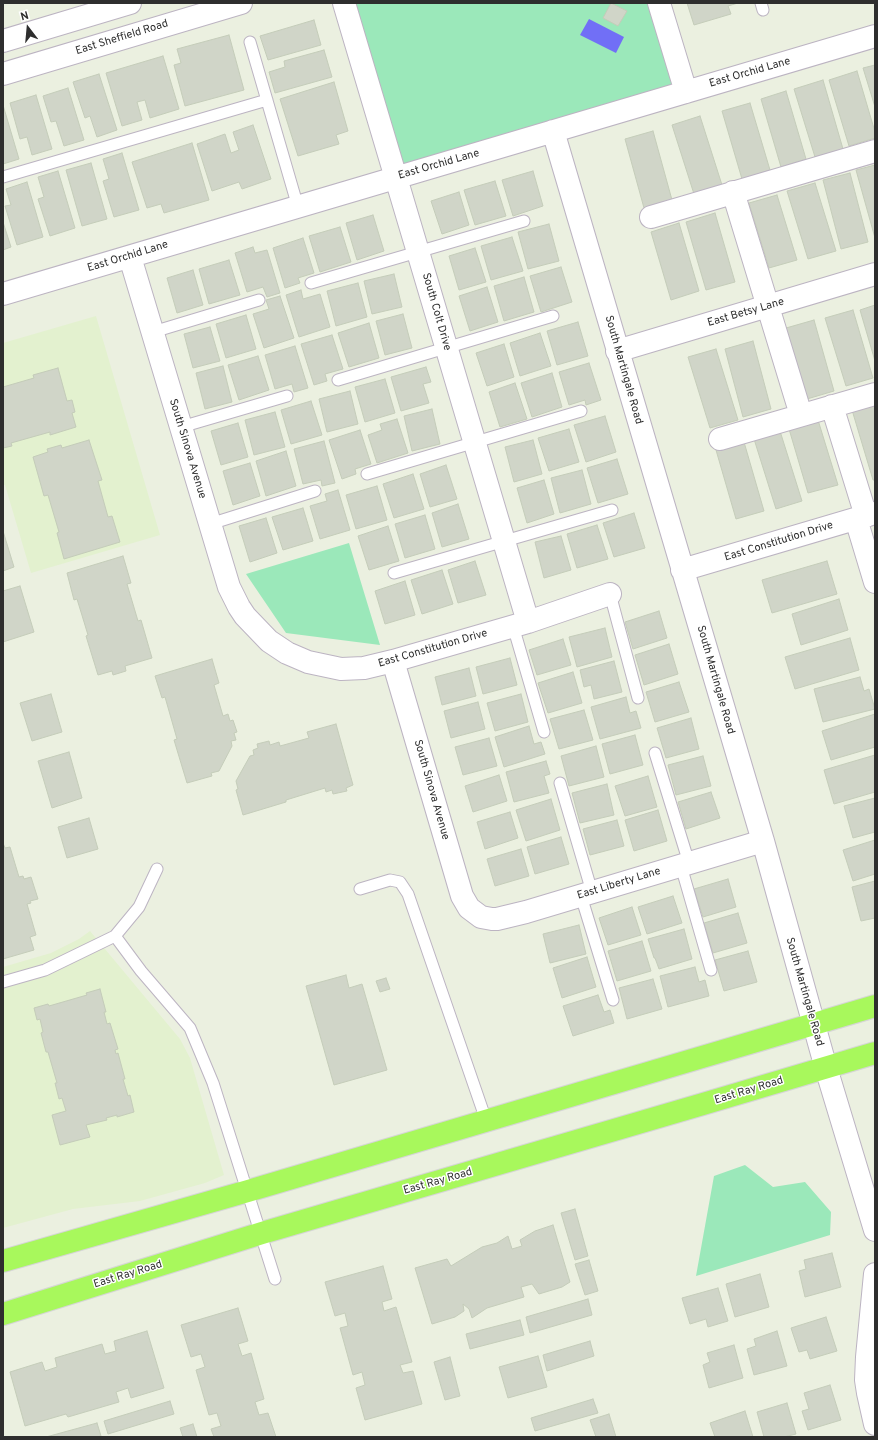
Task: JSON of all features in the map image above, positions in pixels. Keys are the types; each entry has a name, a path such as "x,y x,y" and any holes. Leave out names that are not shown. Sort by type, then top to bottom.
{"main road":[{"path":"3,1261 248,1191 875,1006"},
{"name":"East Ray Road","path":"3,1314 262,1233 875,1053"}],"street":[{"path":"3,41 130,3"},
{"name":"East Sheffield Road","path":"3,74 241,3"},
{"name":"South Colt Drive","path":"344,3 504,541 520,624"},
{"path":"659,3 686,92"},
{"name":"East Orchid Lane","path":"3,294 875,36"},
{"name":"South Martingale Road","path":"553,131 762,841 826,1068 875,1230"},
{"path":"651,217 875,151"},
{"path":"733,192 801,415"},
{"name":"South Sinova Avenue","path":"130,257 225,576 233,597 245,616 260,633"},
{"name":"East Betsy Lane","path":"617,351 875,274"},
{"path":"720,439 875,394"},
{"path":"832,406 866,516 875,582"},
{"name":"East Constitution Drive","path":"682,570 866,516"},
{"name":"East Constitution Drive","path":"260,633 269,641 298,658 319,665 341,669 364,668 520,624 610,594"},
{"name":"South Sinova Avenue","path":"393,661 462,896 469,908 476,914"},
{"name":"East Liberty Lane","path":"476,914 486,918 503,918 762,841"},
{"path":"875,1274 866,1380 875,1424"}],"lane":[{"path":"250,42 298,207"},
{"path":"3,177 267,100"},
{"path":"311,283 524,221"},
{"path":"153,332 259,300"},
{"path":"338,380 553,316"},
{"path":"181,428 287,396"},
{"path":"368,474 581,411"},
{"path":"210,524 315,491"},
{"path":"394,573 612,510"},
{"path":"610,594 638,698"},
{"path":"520,624 544,732"},
{"path":"655,753 685,864 711,970"},
{"path":"560,783 613,1000"},
{"path":"3,982 45,970 116,936 139,907 157,870"},
{"path":"360,889 390,880 400,882 408,894 486,1120"},
{"path":"116,936 141,971 190,1028 213,1083 262,1233 275,1279"}],"shaded area":[{"path":"589,19 624,37 616,53 580,35"},
{"path":"96,316 160,535 31,573 5,485 3,485 3,343"},
{"path":"90,931 180,1039 190,1058 224,1175 205,1183 140,1201 73,1209 3,1228 3,967 51,953 79,939"}],"green space":[{"path":"352,3 652,3 676,84 400,165"},
{"path":"349,543 380,645 286,633 246,574"},
{"path":"745,1165 773,1187 805,1182 831,1212 830,1235 696,1276 714,1176"}],"building":[{"path":"611,3 627,11 618,26 603,18"},
{"path":"687,3 738,3 728,6 731,14 694,25"},
{"path":"314,20 321,45 268,60 260,36"},
{"path":"229,35 244,90 185,106 174,65 181,63 177,49"},
{"path":"324,50 332,77 275,93 269,72 285,67 284,61"},
{"path":"163,56 179,109 150,118 145,100 137,102 142,120 122,126 106,73"},
{"path":"875,65 875,107 863,68"},
{"path":"857,71 875,132 875,138 849,146 829,80"},
{"path":"99,74 117,130 97,137 90,116 85,118 73,82"},
{"path":"823,80 843,149 815,157 794,89"},
{"path":"334,82 348,131 336,135 339,144 298,156 280,99"},
{"path":"68,88 84,140 64,146 56,121 51,122 43,96"},
{"path":"786,91 806,159 781,167 761,99"},
{"path":"36,95 52,149 32,155 27,137 20,139 10,103"},
{"path":"750,103 770,170 742,179 722,111"},
{"path":"3,105 19,159 3,164"},
{"path":"700,116 722,185 694,194 672,125"},
{"path":"253,125 271,179 242,189 239,182 212,191 197,144 225,134 231,153 239,150 233,132"},
{"path":"653,131 672,200 644,208 625,139"},
{"path":"192,143 209,200 164,213 161,204 147,208 132,162"},
{"path":"122,153 139,210 114,217 103,181 109,179 103,159"},
{"path":"91,163 107,219 82,226 66,170"},
{"path":"875,165 875,238 856,170"},
{"path":"58,171 75,228 50,236 38,199 44,197 38,177"},
{"path":"533,171 543,206 513,216 502,180"},
{"path":"850,173 868,242 841,249 823,180"},
{"path":"495,181 506,216 475,225 464,190"},
{"path":"27,182 43,237 17,245 5,206 11,205 6,189"},
{"path":"815,183 836,251 808,259 787,191"},
{"path":"459,192 469,225 442,234 431,201"},
{"path":"777,195 797,260 769,268 749,203"},
{"path":"715,213 735,282 706,290 686,222"},
{"path":"373,215 384,251 357,260 346,223"},
{"path":"3,222 11,247 3,250"},
{"path":"679,223 699,291 671,300 651,232"},
{"path":"549,224 559,261 528,269 518,232"},
{"path":"340,227 351,262 320,272 309,236"},
{"path":"512,237 523,271 491,280 481,246"},
{"path":"303,238 314,273 298,278 300,283 285,288 273,248"},
{"path":"253,247 255,253 267,250 280,293 267,297 263,287 247,292 235,253"},
{"path":"475,248 486,282 459,290 449,256"},
{"path":"229,260 240,295 209,304 199,269"},
{"path":"561,267 572,302 541,312 530,276"},
{"path":"193,270 203,305 177,313 167,278"},
{"path":"394,274 402,307 372,314 364,281"},
{"path":"524,277 534,312 504,321 494,286"},
{"path":"358,283 367,317 336,326 327,291"},
{"path":"487,287 498,322 470,331 459,296"},
{"path":"301,290 303,299 320,294 330,327 299,337 286,295"},
{"path":"280,296 294,338 264,348 253,314 269,309 266,300"},
{"path":"875,305 875,361 860,310"},
{"path":"853,310 873,378 846,386 825,318"},
{"path":"403,314 412,348 385,355 376,321"},
{"path":"246,315 256,349 226,358 216,324"},
{"path":"814,320 834,391 807,399 786,328"},
{"path":"578,322 588,356 557,365 547,331"},
{"path":"369,323 379,358 349,367 338,333"},
{"path":"210,327 220,361 193,368 184,334"},
{"path":"540,333 551,366 520,376 510,343"},
{"path":"332,335 343,369 325,374 327,381 314,385 301,344"},
{"path":"753,341 771,409 743,417 725,349"},
{"path":"504,344 514,377 487,386 476,353"},
{"path":"295,346 308,388 294,392 292,384 275,389 265,355"},
{"path":"716,349 738,420 710,428 688,357"},
{"path":"258,356 269,390 239,400 228,365"},
{"path":"589,363 601,400 586,405 585,400 569,405 559,372"},
{"path":"223,366 232,402 205,409 196,373"},
{"path":"426,367 431,382 423,384 429,403 401,411 391,377"},
{"path":"58,368 67,401 72,400 75,412 72,413 76,427 50,435 50,432 11,443 12,446 3,448 3,387 34,378 33,375"},
{"path":"552,373 562,407 532,417 521,383"},
{"path":"385,379 395,413 365,422 355,387"},
{"path":"515,383 527,419 500,427 489,392"},
{"path":"350,391 358,424 327,432 319,399"},
{"path":"311,401 322,435 291,444 281,410"},
{"path":"875,403 875,480 873,480 852,410"},
{"path":"432,409 440,444 412,451 404,416"},
{"path":"275,412 285,447 254,455 245,420"},
{"path":"605,416 616,452 586,462 574,425"},
{"path":"397,419 408,453 377,463 368,435 382,430 380,424"},
{"path":"818,420 838,485 808,493 789,429"},
{"path":"238,423 248,457 221,465 211,431"},
{"path":"569,429 579,462 549,471 538,438"},
{"path":"360,430 371,464 355,469 356,474 342,479 329,440"},
{"path":"780,431 802,501 776,509 754,439"},
{"path":"89,440 102,480 98,481 108,517 112,516 120,542 64,559 57,533 59,532 48,495 44,496 33,457 48,452 47,449 61,445 62,448"},
{"path":"533,440 542,474 514,482 505,447"},
{"path":"324,441 335,483 322,486 321,480 303,484 294,449"},
{"path":"744,442 764,511 736,519 716,450"},
{"path":"286,451 296,486 266,496 256,461"},
{"path":"617,459 628,494 598,503 587,468"},
{"path":"250,463 260,496 233,505 223,471"},
{"path":"446,465 457,499 430,507 420,474"},
{"path":"582,470 591,504 560,513 551,478"},
{"path":"413,474 424,509 394,518 383,484"},
{"path":"544,480 554,514 527,523 517,488"},
{"path":"377,486 387,520 356,529 346,495"},
{"path":"338,490 350,530 320,539 310,506 327,501 325,494"},
{"path":"458,504 469,539 442,547 432,513"},
{"path":"303,508 313,541 283,550 272,517"},
{"path":"634,513 645,548 614,557 603,523"},
{"path":"425,515 435,549 405,558 395,524"},
{"path":"266,518 277,553 250,562 239,526"},
{"path":"597,525 608,559 577,568 567,534"},
{"path":"388,526 399,561 369,570 358,536"},
{"path":"3,531 14,567 3,571"},
{"path":"561,536 571,570 544,578 535,542"},
{"path":"123,556 131,583 127,584 138,621 141,620 152,658 125,666 126,671 113,675 112,671 98,675 86,636 88,635 77,599 74,600 67,573"},
{"path":"475,561 486,595 458,603 448,570"},
{"path":"827,561 837,594 772,613 762,580"},
{"path":"442,570 453,604 422,614 411,580"},
{"path":"405,581 415,615 385,624 375,591"},
{"path":"20,586 34,632 3,642 3,591"},
{"path":"839,599 848,630 801,645 792,614"},
{"path":"659,611 667,638 633,649 625,622"},
{"path":"605,628 612,657 577,667 569,637"},
{"path":"850,638 859,670 795,689 785,657"},
{"path":"563,639 571,665 537,675 529,650"},
{"path":"669,644 678,674 644,685 635,655"},
{"path":"510,658 517,685 483,694 476,667"},
{"path":"212,659 219,683 214,685 223,716 228,714 230,721 233,720 237,732 234,733 236,740 231,741 232,746 219,771 211,773 212,776 187,783 174,740 177,739 165,697 162,698 155,676"},
{"path":"614,661 622,692 594,699 591,685 584,687 580,670"},
{"path":"469,668 476,696 442,705 435,677"},
{"path":"573,672 582,703 548,713 538,683"},
{"path":"860,677 864,691 869,689 875,709 823,722 814,689"},
{"path":"679,682 689,712 655,722 646,692"},
{"path":"51,694 62,732 32,741 20,703"},
{"path":"521,694 528,722 495,731 487,703"},
{"path":"626,697 630,713 636,711 641,728 600,739 591,707"},
{"path":"478,702 485,729 451,738 444,711"},
{"path":"584,710 593,740 559,749 550,719"},
{"path":"875,714 875,747 831,760 822,731"},
{"path":"691,718 699,749 666,758 657,728"},
{"path":"336,724 353,785 346,788 347,791 333,794 332,790 326,792 325,788 243,815 236,790 238,789 236,781 250,756 254,755 253,750 258,748 257,744 269,741 270,745 279,742 280,746 309,738 307,732"},
{"path":"529,726 534,744 541,742 545,754 504,767 495,737"},
{"path":"635,735 643,765 610,774 602,744"},
{"path":"489,738 497,766 463,775 455,747"},
{"path":"596,746 604,777 569,786 561,756"},
{"path":"69,752 82,798 52,808 38,761"},
{"path":"875,755 875,792 834,804 824,770"},
{"path":"703,756 711,786 676,795 668,765"},
{"path":"546,761 550,774 544,776 549,793 514,802 506,772"},
{"path":"499,775 507,801 473,812 465,786"},
{"path":"648,776 657,807 625,816 615,786"},
{"path":"607,784 614,815 580,823 572,793"},
{"path":"711,792 720,818 686,829 678,802"},
{"path":"875,798 875,832 853,838 844,806"},
{"path":"551,799 560,830 526,841 516,810"},
{"path":"658,810 667,841 634,851 625,820"},
{"path":"510,812 518,838 485,849 477,822"},
{"path":"89,818 98,849 67,858 58,827"},
{"path":"617,820 624,846 590,855 583,829"},
{"path":"561,837 569,864 535,874 527,847"},
{"path":"875,840 875,874 853,881 843,850"},
{"path":"3,843 5,848 10,847 19,877 23,876 24,879 31,877 38,899 30,901 31,903 27,904 36,935 30,937 34,950 3,959"},
{"path":"521,849 529,876 495,886 487,859"},
{"path":"728,879 736,907 703,917 694,889"},
{"path":"875,881 875,918 861,921 852,887"},
{"path":"673,896 682,923 647,934 638,907"},
{"path":"632,907 641,935 608,945 599,918"},
{"path":"738,913 747,943 713,953 704,923"},
{"path":"579,925 586,954 550,963 543,934"},
{"path":"684,929 692,959 659,969 648,939"},
{"path":"642,941 651,971 617,981 608,951"},
{"path":"748,951 757,982 724,991 715,960"},
{"path":"587,957 596,987 562,998 553,968"},
{"path":"695,967 699,982 705,980 709,996 668,1007 660,976"},
{"path":"346,975 349,988 362,984 387,1070 334,1085 306,986"},
{"path":"386,978 390,989 380,992 376,981"},
{"path":"653,979 662,1009 627,1019 619,988"},
{"path":"100,989 106,1012 104,1012 107,1024 110,1023 118,1049 115,1050 116,1054 118,1053 125,1079 123,1079 128,1096 130,1095 134,1112 117,1117 117,1115 106,1118 107,1120 86,1125 90,1137 60,1145 52,1115 66,1111 62,1098 59,1099 55,1083 57,1083 41,1033 43,1032 40,1019 37,1020 34,1008 48,1004 49,1006 87,995 86,993"},
{"path":"598,995 604,1012 610,1010 614,1023 573,1036 563,1006"},
{"path":"575,1209 588,1256 575,1260 561,1213"},
{"path":"553,1225 570,1282 562,1287 539,1294 532,1284 521,1287 524,1297 487,1308 472,1318 469,1309 463,1304 464,1311 455,1317 432,1324 415,1268 447,1259 451,1266 482,1247 497,1243 508,1236 512,1249 522,1246 520,1240 535,1231"},
{"path":"832,1253 841,1287 805,1297 799,1271 806,1269 804,1260"},
{"path":"589,1260 598,1291 585,1295 575,1264"},
{"path":"383,1266 392,1299 382,1302 384,1311 396,1307 412,1362 400,1365 403,1373 413,1371 422,1404 365,1420 356,1388 365,1385 362,1372 353,1375 340,1328 348,1326 345,1313 335,1316 325,1282"},
{"path":"760,1274 769,1307 735,1317 726,1284"},
{"path":"718,1288 728,1321 708,1327 706,1319 690,1324 682,1298"},
{"path":"588,1299 592,1315 530,1333 526,1317"},
{"path":"238,1308 248,1341 238,1344 242,1356 251,1353 264,1399 255,1402 259,1415 268,1413 276,1437 214,1437 211,1429 221,1426 217,1413 209,1415 196,1370 205,1367 201,1354 191,1357 181,1325"},
{"path":"826,1317 837,1351 810,1359 807,1350 799,1352 791,1328"},
{"path":"520,1320 524,1335 470,1349 466,1334"},
{"path":"147,1331 164,1388 131,1398 128,1388 116,1392 119,1402 68,1417 66,1414 25,1426 10,1372 42,1362 45,1371 57,1367 55,1358 102,1344 105,1354 116,1351 114,1341"},
{"path":"777,1331 787,1366 754,1375 747,1349 756,1346 754,1339"},
{"path":"590,1341 594,1356 547,1371 543,1355"},
{"path":"734,1345 743,1378 709,1388 703,1365 710,1362 707,1353"},
{"path":"538,1356 547,1387 508,1398 499,1367"},
{"path":"450,1357 460,1396 445,1400 434,1362"},
{"path":"830,1385 841,1420 808,1430 802,1411 809,1409 804,1393"},
{"path":"593,1399 598,1413 535,1431 531,1418"},
{"path":"170,1401 174,1414 108,1434 104,1421"},
{"path":"787,1403 796,1434 784,1437 764,1437 757,1412"},
{"path":"745,1411 753,1437 715,1437 710,1423"},
{"path":"609,1414 616,1437 596,1437 590,1420"},
{"path":"97,1423 101,1436 46,1437"},
{"path":"193,1424 197,1437 183,1437 180,1428"}]}
